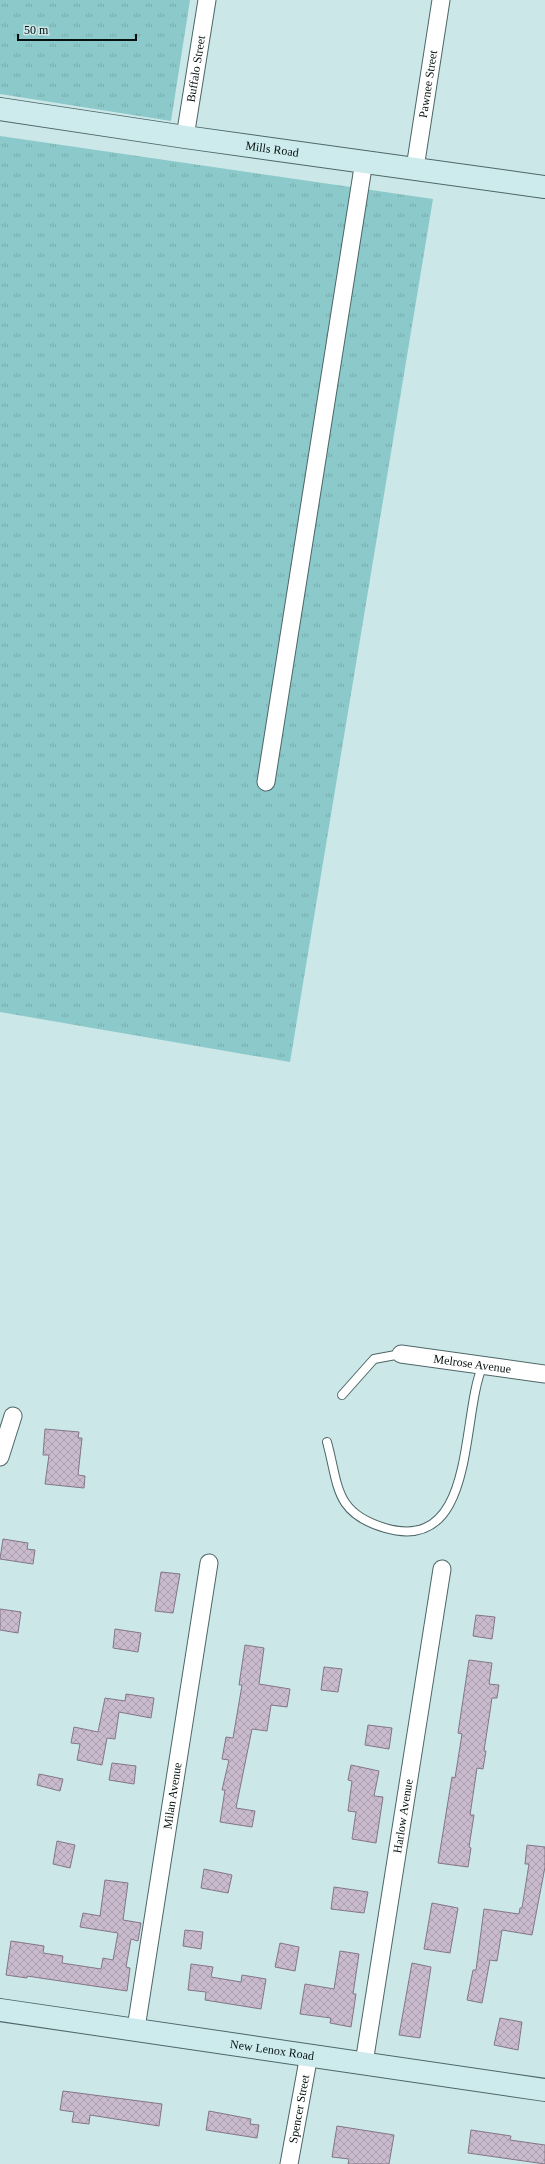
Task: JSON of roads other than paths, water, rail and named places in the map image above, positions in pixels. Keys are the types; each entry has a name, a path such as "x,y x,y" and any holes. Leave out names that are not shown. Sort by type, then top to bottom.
{"street":[{"name":"Buffalo Street","path":"185,137 207,0"},
{"name":"Pawnee Street","path":"415,168 441,0"},
{"name":"Mills Road","path":"0,109 185,137 545,187"},
{"path":"266,782 364,161"},
{"name":"Melrose Avenue","path":"401,1354 545,1374"},
{"path":"0,1457 14,1416"},
{"name":"Milan Avenue","path":"136,2028 209,1563"},
{"name":"Harlow Avenue","path":"364,2063 442,1569"},
{"name":"New Lenox Road","path":"0,2010 136,2028 545,2090"},
{"name":"Spencer Street","path":"289,2164 309,2055"}],"lane":[{"path":"342,1395 374,1359 401,1354"},
{"path":"327,1442 340,1491 345,1504 355,1515 368,1523 389,1529 409,1531 427,1528 439,1520 448,1509 454,1496 464,1456 476,1380 483,1365"}]}
